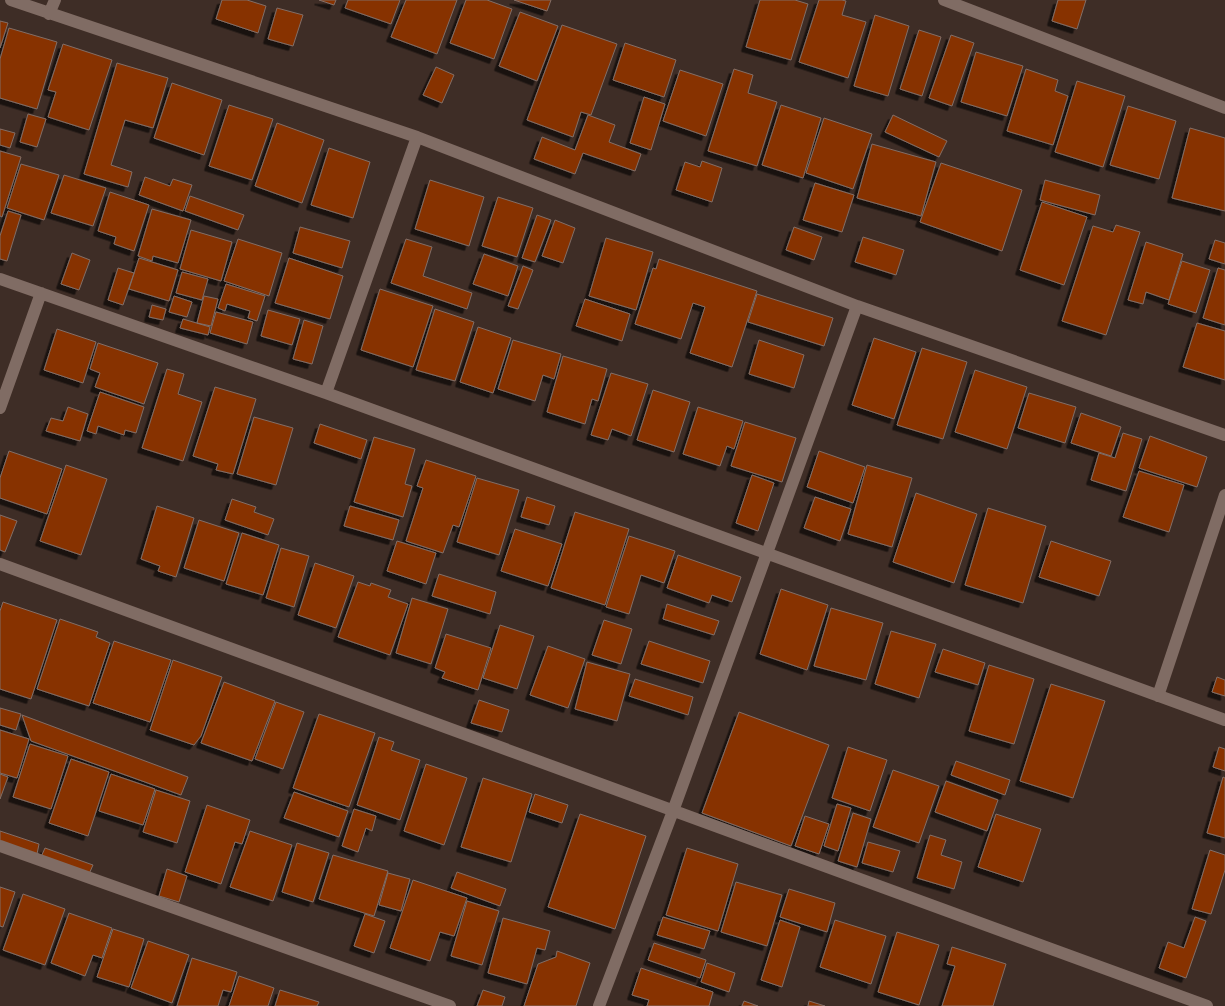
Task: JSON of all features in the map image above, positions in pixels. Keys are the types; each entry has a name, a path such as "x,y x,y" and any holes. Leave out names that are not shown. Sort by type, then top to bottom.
{"street":[{"path":"11,0 417,137 857,306 1225,435"},
{"path":"49,14 55,0"},
{"path":"944,0 1225,108"},
{"path":"326,393 417,137"},
{"path":"0,279 326,393 1225,720"},
{"path":"0,408 41,293"},
{"path":"599,1006 673,811 857,306"},
{"path":"1158,696 1225,495"},
{"path":"0,564 1207,1006"},
{"path":"0,846 450,1006"}],"building":[{"path":"222,0 247,0 266,6 258,33 216,19"},
{"path":"319,0 336,0 334,5"},
{"path":"348,0 400,0 391,24 345,8"},
{"path":"406,0 457,0 437,54 391,37"},
{"path":"466,0 487,0 512,9 494,59 450,43"},
{"path":"514,0 551,0 547,11"},
{"path":"760,0 795,0 808,4 791,60 746,47"},
{"path":"819,0 846,1 842,15 866,22 848,78 799,62"},
{"path":"1058,0 1086,0 1077,29 1052,21"},
{"path":"277,8 303,15 293,46 268,39"},
{"path":"520,12 558,26 537,81 499,66"},
{"path":"875,15 909,26 888,96 854,86"},
{"path":"0,21 8,23 0,48"},
{"path":"562,25 617,44 591,115 581,112 573,137 527,120"},
{"path":"9,28 57,42 37,109 0,98 0,59"},
{"path":"919,30 941,37 922,96 900,89"},
{"path":"951,35 974,43 952,106 929,98"},
{"path":"625,43 676,60 664,97 613,80"},
{"path":"63,44 112,60 89,130 48,117 56,92 48,90"},
{"path":"976,52 1023,66 1007,116 961,102"},
{"path":"117,63 168,78 153,128 125,120 111,165 132,172 128,187 84,174"},
{"path":"436,67 454,75 442,103 423,95"},
{"path":"734,69 753,75 748,93 777,102 757,166 708,151"},
{"path":"1026,69 1058,80 1055,91 1068,96 1053,145 1007,131"},
{"path":"680,70 723,84 706,136 663,121"},
{"path":"1077,81 1125,96 1103,167 1055,152"},
{"path":"172,83 222,100 204,155 154,138"},
{"path":"644,97 665,104 651,150 630,143"},
{"path":"229,105 273,119 252,180 209,166"},
{"path":"781,105 821,118 803,178 762,165"},
{"path":"1128,106 1176,121 1159,179 1110,165"},
{"path":"28,114 46,119 37,147 20,142"},
{"path":"588,115 615,125 609,142 641,154 635,171 583,153 575,174 534,159 542,137 575,150"},
{"path":"893,115 947,141 939,157 885,132"},
{"path":"824,118 872,134 853,189 806,173"},
{"path":"277,123 324,140 302,203 255,186"},
{"path":"1190,128 1225,138 1225,211 1172,198"},
{"path":"0,129 15,133 10,148 0,145"},
{"path":"872,144 936,162 921,216 857,198"},
{"path":"329,148 370,162 353,218 311,205"},
{"path":"0,151 21,157 2,217 0,216"},
{"path":"702,161 722,168 712,202 676,190 685,162 700,167"},
{"path":"941,163 1022,190 1002,251 920,222"},
{"path":"21,164 59,175 44,220 7,208"},
{"path":"64,175 106,188 93,226 51,213"},
{"path":"145,177 170,186 173,179 192,185 183,211 139,195"},
{"path":"430,180 484,197 469,246 415,229"},
{"path":"1045,180 1100,195 1095,215 1040,200"},
{"path":"815,183 854,195 842,232 803,220"},
{"path":"110,192 149,205 134,251 114,244 116,237 98,231"},
{"path":"190,196 244,215 238,230 185,211"},
{"path":"498,197 533,208 517,257 482,246"},
{"path":"1042,202 1087,217 1064,285 1020,270"},
{"path":"152,209 191,220 178,263 153,256 152,261 138,256"},
{"path":"8,211 21,215 7,261 0,259 0,236"},
{"path":"537,215 551,220 535,262 522,258"},
{"path":"555,220 575,228 563,263 542,256"},
{"path":"1116,225 1140,232 1106,335 1062,321 1093,226 1113,232"},
{"path":"300,227 350,241 342,268 293,253"},
{"path":"794,227 822,237 814,260 786,250"},
{"path":"191,230 232,242 221,281 180,269"},
{"path":"863,237 904,250 896,275 855,262"},
{"path":"606,238 653,252 636,310 589,296"},
{"path":"238,239 282,253 269,296 224,281"},
{"path":"406,239 432,247 423,276 472,293 467,309 391,283"},
{"path":"1215,240 1225,243 1225,264 1209,259"},
{"path":"1146,242 1183,254 1169,300 1146,292 1143,304 1128,300"},
{"path":"72,253 90,260 79,290 61,284"},
{"path":"484,254 518,266 508,296 473,284"},
{"path":"139,258 178,270 169,301 129,289"},
{"path":"289,258 343,276 330,319 275,303"},
{"path":"659,259 757,291 732,367 690,353 705,307 693,303 681,339 635,324 653,268 656,269"},
{"path":"1182,261 1210,270 1196,313 1168,304"},
{"path":"523,266 533,270 518,309 508,306"},
{"path":"118,268 134,273 123,305 108,300"},
{"path":"1218,268 1225,270 1225,325 1203,318"},
{"path":"182,272 208,279 202,300 176,293"},
{"path":"226,284 265,296 257,321 248,318 250,311 227,304 225,311 218,308"},
{"path":"380,289 433,306 413,367 361,350"},
{"path":"757,294 833,318 824,346 748,322"},
{"path":"174,296 192,302 187,317 169,312"},
{"path":"204,296 218,299 211,326 197,323"},
{"path":"585,299 630,314 622,341 576,326"},
{"path":"152,305 166,309 163,320 149,317"},
{"path":"435,309 474,322 455,381 416,370"},
{"path":"268,310 300,319 292,345 261,336"},
{"path":"216,312 253,322 247,344 210,333"},
{"path":"183,319 210,327 208,335 180,328"},
{"path":"304,320 323,326 312,364 293,359"},
{"path":"1197,323 1225,331 1225,380 1183,367"},
{"path":"478,327 511,338 493,393 460,382"},
{"path":"57,329 96,342 83,383 44,370"},
{"path":"874,338 916,352 894,419 852,405"},
{"path":"513,340 561,354 554,379 543,375 535,401 498,389"},
{"path":"759,340 804,355 794,388 749,374"},
{"path":"98,343 158,363 144,404 95,387 100,373 90,369"},
{"path":"922,348 967,362 943,439 897,425"},
{"path":"563,356 607,369 598,401 592,399 585,424 547,412"},
{"path":"167,369 184,374 178,394 202,402 183,461 142,448"},
{"path":"975,370 1027,387 1007,449 955,432"},
{"path":"611,373 648,384 631,436 612,429 608,440 591,435"},
{"path":"215,387 256,399 233,474 216,470 218,464 193,456"},
{"path":"653,390 690,402 674,452 637,440"},
{"path":"100,392 144,407 136,433 125,430 124,435 98,426 96,434 87,431"},
{"path":"1029,393 1076,407 1065,443 1018,428"},
{"path":"68,407 88,414 80,441 46,431 51,418 63,421"},
{"path":"698,407 743,421 734,449 727,446 720,466 683,454"},
{"path":"1081,413 1121,427 1111,456 1071,443"},
{"path":"254,417 293,428 276,485 237,474"},
{"path":"745,422 796,438 782,482 731,466"},
{"path":"320,424 367,440 361,459 314,443"},
{"path":"1123,433 1142,439 1126,491 1091,480 1099,453 1115,458"},
{"path":"1150,436 1207,457 1197,487 1139,468"},
{"path":"374,437 415,449 405,484 412,486 403,517 354,502"},
{"path":"9,451 62,469 47,514 0,498 0,478"},
{"path":"819,451 865,467 853,503 807,487"},
{"path":"426,460 476,476 459,527 453,525 443,553 406,541 423,488 417,486"},
{"path":"66,465 107,479 81,555 40,541"},
{"path":"867,465 912,478 892,547 848,534"},
{"path":"1139,471 1184,485 1169,532 1123,517"},
{"path":"752,475 774,483 758,531 736,523"},
{"path":"477,478 519,490 499,555 457,542"},
{"path":"916,493 977,514 954,583 893,562"},
{"path":"527,497 555,506 549,525 521,517"},
{"path":"815,497 851,509 840,541 804,528"},
{"path":"232,499 256,507 254,512 274,519 268,535 225,520"},
{"path":"157,506 194,518 176,577 158,571 160,566 141,559"},
{"path":"350,506 399,520 393,540 344,526"},
{"path":"988,508 1046,526 1023,603 965,585"},
{"path":"575,512 629,529 605,605 551,588"},
{"path":"0,515 17,521 5,552 0,550"},
{"path":"199,520 239,533 224,581 184,568"},
{"path":"515,529 562,544 548,586 501,571"},
{"path":"242,533 279,545 263,595 226,584"},
{"path":"629,536 675,551 664,583 641,575 629,614 606,607"},
{"path":"397,541 436,553 426,584 387,571"},
{"path":"1051,541 1111,561 1099,596 1039,577"},
{"path":"281,548 309,556 294,607 266,598"},
{"path":"678,555 741,577 732,602 712,595 709,603 667,588"},
{"path":"315,563 354,576 336,628 298,615"},
{"path":"439,574 496,592 490,614 432,596"},
{"path":"358,582 370,586 371,583 391,590 388,597 408,604 390,655 338,637"},
{"path":"781,589 828,605 807,670 760,654"},
{"path":"412,598 448,609 431,664 396,653"},
{"path":"3,602 57,620 31,699 0,689 0,611"},
{"path":"667,604 719,621 714,635 663,619"},
{"path":"831,608 883,623 866,680 814,666"},
{"path":"60,619 98,632 96,637 110,643 89,706 37,689"},
{"path":"604,620 632,629 621,664 592,655"},
{"path":"500,625 534,636 517,689 483,678"},
{"path":"891,631 936,644 919,698 875,684"},
{"path":"446,634 491,648 478,690 442,678 445,672 435,668"},
{"path":"114,641 171,660 150,722 93,703"},
{"path":"649,641 710,661 703,683 641,664"},
{"path":"548,646 585,659 568,708 530,695"},
{"path":"943,649 985,663 978,685 935,672"},
{"path":"173,660 222,677 201,736 194,745 150,730"},
{"path":"587,662 630,674 617,721 575,709"},
{"path":"989,665 1034,679 1014,744 969,731"},
{"path":"1217,677 1225,680 1225,696 1212,692"},
{"path":"635,679 693,697 688,715 629,696"},
{"path":"224,682 275,701 252,761 201,743"},
{"path":"1051,684 1105,701 1073,798 1020,781"},
{"path":"479,700 509,710 502,732 471,723"},
{"path":"276,702 304,712 283,769 255,759"},
{"path":"0,708 21,714 16,730 0,725"},
{"path":"739,712 829,745 791,846 702,813"},
{"path":"319,714 375,733 349,807 293,788"},
{"path":"22,715 188,777 181,795 31,741"},
{"path":"0,730 29,739 17,778 0,773"},
{"path":"379,737 394,742 391,750 420,760 400,820 357,805"},
{"path":"30,744 68,756 51,809 13,797"},
{"path":"848,747 887,760 870,811 832,798"},
{"path":"1219,747 1225,749 1225,771 1213,767"},
{"path":"71,759 109,772 88,836 49,823"},
{"path":"956,761 1010,780 1005,795 951,775"},
{"path":"426,764 467,778 444,845 404,831"},
{"path":"893,770 939,786 919,843 873,827"},
{"path":"0,774 8,777 0,799"},
{"path":"111,774 155,789 143,825 99,811"},
{"path":"1223,777 1225,778 1225,838 1207,833"},
{"path":"483,778 532,794 511,862 461,847"},
{"path":"946,781 998,800 987,831 935,812"},
{"path":"156,790 190,801 177,843 143,832"},
{"path":"294,792 348,811 339,837 284,818"},
{"path":"535,794 568,805 562,823 529,812"},
{"path":"837,804 851,808 838,851 824,846"},
{"path":"207,805 250,820 242,844 235,842 221,884 185,872"},
{"path":"354,809 376,816 372,831 366,828 358,852 342,846"},
{"path":"853,813 871,819 857,867 838,861"},
{"path":"580,814 646,836 615,929 548,907"},
{"path":"996,814 1041,829 1023,882 978,867"},
{"path":"805,816 829,824 819,854 795,846"},
{"path":"0,831 39,844 37,854 0,842"},
{"path":"250,831 292,845 273,901 230,887"},
{"path":"930,835 946,840 941,855 962,862 954,889 917,878"},
{"path":"868,842 900,851 893,872 862,863"},
{"path":"297,843 329,853 313,902 282,892"},
{"path":"45,848 93,865 89,874 41,857"},
{"path":"687,848 738,864 718,931 666,915"},
{"path":"1210,850 1225,855 1225,870 1211,914 1192,909"},
{"path":"333,855 388,871 374,916 319,899"},
{"path":"167,869 187,876 179,902 159,896"},
{"path":"457,872 506,889 500,906 451,888"},
{"path":"388,873 410,879 401,911 379,905"},
{"path":"413,880 467,898 454,936 440,932 430,961 390,948"},
{"path":"736,882 782,895 767,946 721,932"},
{"path":"0,887 15,892 3,927 0,926"},
{"path":"789,889 835,903 827,932 780,917"},
{"path":"23,894 65,909 45,965 3,950"},
{"path":"467,901 499,911 482,965 451,956"},
{"path":"69,913 112,928 102,958 93,955 85,976 51,963"},
{"path":"365,914 385,921 374,953 354,946"},
{"path":"663,917 710,931 704,949 657,935"},
{"path":"1195,917 1206,921 1186,978 1159,968 1168,942 1184,948"},
{"path":"503,918 550,931 545,950 537,948 527,984 488,973"},
{"path":"780,920 800,927 782,987 761,980"},
{"path":"835,920 886,936 871,984 820,967"},
{"path":"113,929 144,939 129,987 97,977"},
{"path":"897,932 939,945 919,1005 878,992"},
{"path":"148,941 189,955 172,1003 131,988"},
{"path":"654,943 706,960 700,978 648,960"},
{"path":"952,947 1006,964 993,1006 942,1006 955,966 947,964"},
{"path":"557,951 590,963 576,1006 524,1006 538,964 556,957"},
{"path":"192,958 237,972 231,992 223,990 218,1006 177,1006"},
{"path":"707,963 735,973 729,992 701,982"},
{"path":"641,968 713,992 709,1006 647,1006 649,1000 632,995"},
{"path":"239,976 274,988 268,1006 229,1006"},
{"path":"280,990 319,1002 317,1006 275,1006"},
{"path":"483,990 505,997 502,1006 477,1006"},
{"path":"744,1001 758,1006 742,1006"},
{"path":"809,1001 825,1006 808,1006"}]}
